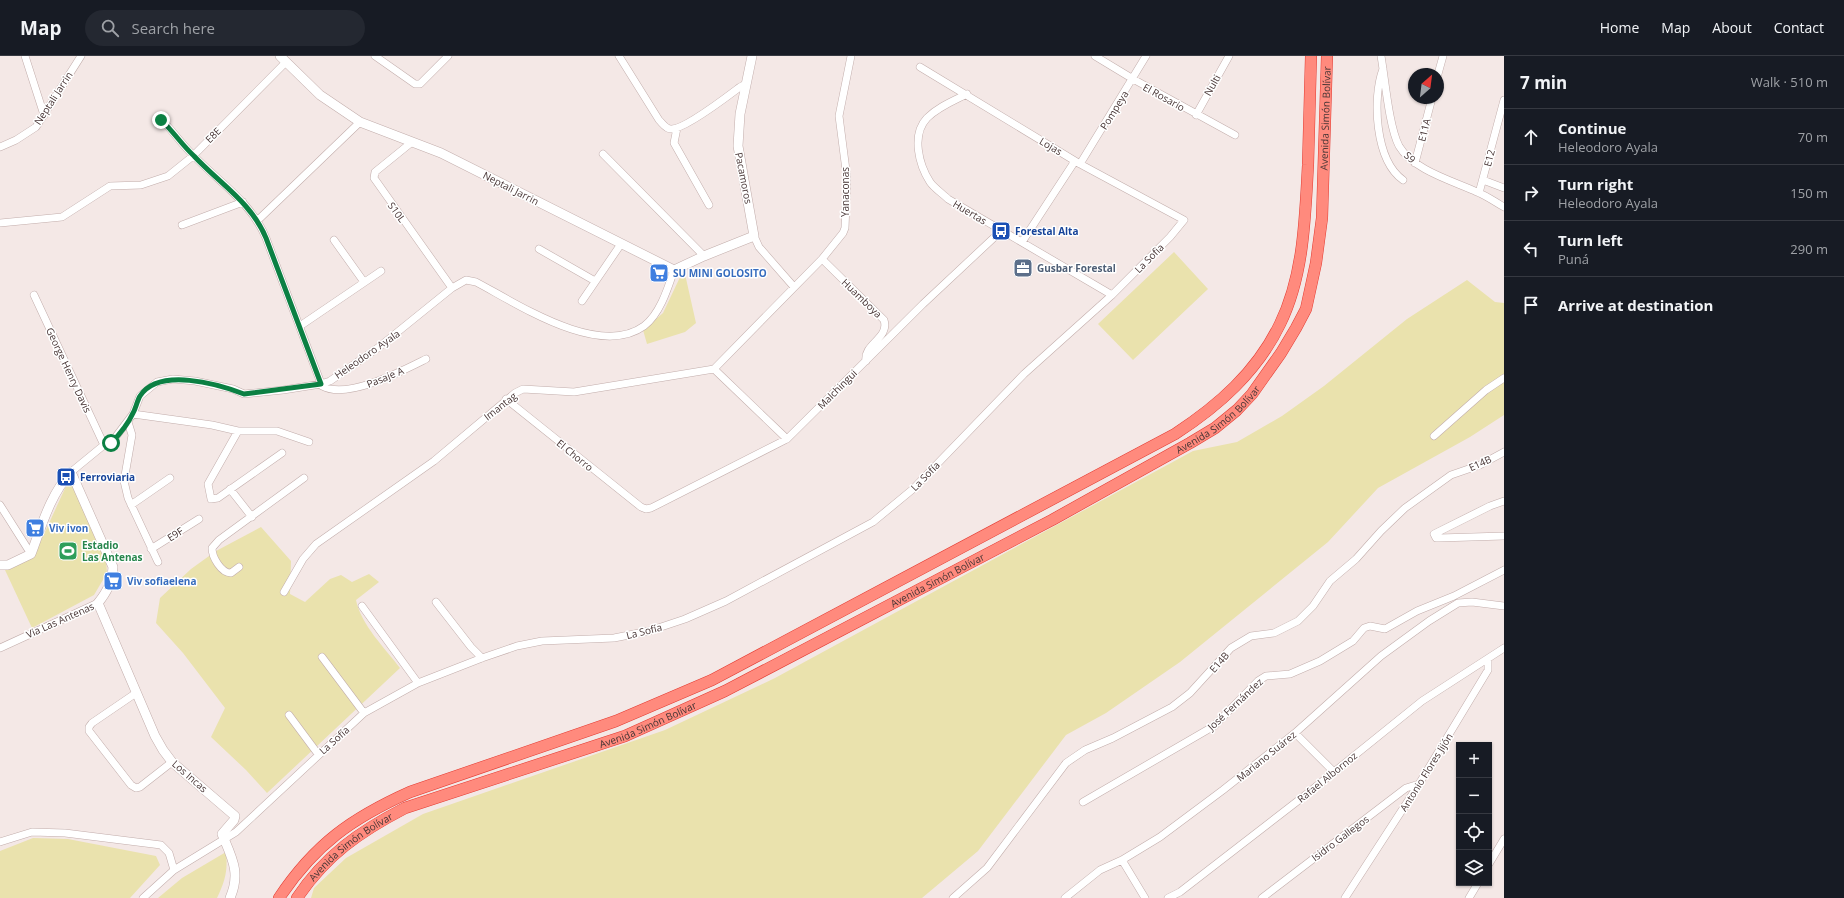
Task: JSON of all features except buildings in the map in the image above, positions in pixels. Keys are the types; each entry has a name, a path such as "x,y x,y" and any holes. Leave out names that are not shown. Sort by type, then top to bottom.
{"highway":[{"name":"Avenida Simón Bolívar","path":"279,898 300,868 325,842 382,805 410,792 616,721 712,680 1175,434 1220,402 1234,388 1267,347 1280,325 1297,279 1306,212 1311,56"},
{"name":"Avenida Simón Bolívar","path":"298,898 311,878 332,855 383,820 405,808 625,736 725,691 1052,520 1190,443 1226,419 1252,394 1281,353 1306,308 1316,263 1322,218 1327,56"}],"street":[{"path":"25,56 44,115"},
{"name":"Neptali Jarrin","path":"0,147 16,140 36,127 81,56"},
{"path":"375,56 415,84 420,84 448,56"},
{"path":"619,56 659,120 666,128 677,128 746,84"},
{"name":"Pacamoros","path":"752,56 740,114 738,146 754,236 758,247 794,287"},
{"name":"Yanaconas","path":"794,287 822,259 839,239 845,228 846,178 838,116 851,56"},
{"name":"El Rosario","path":"1095,56 1196,115 1235,135"},
{"name":"Pompeya","path":"1022,242 1078,162 1133,79 1146,56"},
{"name":"Nulti","path":"1196,115 1229,56"},
{"name":"S9","path":"1381,56 1394,132 1404,152 1415,163 1479,193 1504,207"},
{"path":"1440,68 1443,56"},
{"name":"Neptali Jarrin","path":"283,59 320,95 360,122 441,153 674,270"},
{"name":"E8E","path":"0,224 62,217 110,186 141,185 168,176 193,156 283,59"},
{"name":"Lojas","path":"920,67 1078,162 1184,220"},
{"path":"1383,68 1379,85 1379,126 1382,146 1394,174 1403,180"},
{"name":"Huertas","path":"966,94 945,104 926,119 921,128 919,139 920,161 931,183 948,198 1112,295"},
{"name":"E12","path":"1479,193 1504,100"},
{"name":"E11A","path":"1415,163 1430,104"},
{"path":"161,120 193,156 243,202 258,220 321,384"},
{"path":"258,220 360,122"},
{"path":"677,128 674,143 709,205"},
{"name":"S10L","path":"412,142 375,172 374,178 452,288"},
{"path":"603,154 704,256"},
{"path":"1483,180 1504,188"},
{"path":"182,225 243,202"},
{"name":"La Sofia","path":"1112,295 1170,237 1184,220"},
{"name":"Malchingui","path":"646,509 651,508 787,439 923,304 1001,230"},
{"path":"674,270 754,236"},
{"path":"334,240 364,282"},
{"path":"582,301 621,244"},
{"path":"539,249 595,282"},
{"name":"Huamboya","path":"822,259 884,320 886,326 884,331 867,352 865,357 866,361"},
{"name":"Heleodoro Ayala","path":"32,554 48,508 61,484 71,472 104,445 111,443 133,414 140,396 157,382 173,379 195,381 221,386 244,394 321,384 338,376 379,347 463,280 470,280 559,326 577,332 597,335 618,335 633,332 645,326 654,314 674,270"},
{"path":"300,326 381,271"},
{"path":"787,439 714,369 794,287"},
{"name":"George Henry Davis","path":"34,295 104,445"},
{"name":"La Sofía","path":"143,898 174,870 236,832 318,754 364,713 418,683 517,646 542,641 614,638 649,631 685,619 732,598 873,522 913,489 1024,374 1112,295"},
{"name":"Pasaje A","path":"321,384 323,387 331,389 364,386 393,376 426,359"},
{"name":"Imantag","path":"284,592 302,559 316,544 434,461 506,399 523,389 574,392 714,369"},
{"path":"1434,436 1486,390 1504,378"},
{"name":"El Chorro","path":"506,399 641,507 646,509"},
{"path":"133,414 212,425 238,431 277,431 309,442"},
{"path":"128,422 132,430 132,435 124,484 131,505 158,562"},
{"path":"238,431 208,484 211,499 218,498 282,453"},
{"name":"E14B","path":"953,898 987,868 1066,763 1085,750 1113,738 1172,706 1190,693 1231,648 1251,636 1274,633 1298,621 1313,606 1330,581 1356,559 1380,531 1405,508 1451,475 1480,465 1504,452"},
{"name":"Via Las Antenas","path":"0,648 98,603 107,591 112,579 113,568 71,472"},
{"path":"131,505 170,478"},
{"path":"239,568 231,573 225,571 212,557 212,548 219,540 304,478"},
{"path":"230,489 252,517"},
{"path":"1504,501 1490,506 1434,534 1436,538 1504,536"},
{"path":"0,505 32,554 8,565 0,565"},
{"name":"E9F","path":"151,549 199,519"},
{"path":"1504,570 1454,596 1458,603 1472,602 1504,606"},
{"name":"José Fernández","path":"1083,802 1214,726 1258,681 1266,676 1290,674 1353,641 1364,628 1370,626 1385,629 1417,611 1454,596"},
{"path":"436,602 482,658"},
{"name":"Los Incas","path":"98,603 155,736 172,762 235,816 234,820 222,834 224,840"},
{"name":"Mariano Suárez","path":"1065,898 1100,870 1122,860 1160,837 1296,733 1381,656 1429,621 1458,603"},
{"path":"362,606 418,683"},
{"path":"1488,659 1504,648"},
{"path":"322,657 364,713"},
{"name":"Rafael Albornoz","path":"1168,898 1180,892 1334,772 1422,701 1488,659"},
{"name":"Antonio Flores Jijón","path":"1345,898 1419,784 1488,670 1488,659"},
{"path":"136,693 92,723 89,727 89,731 131,785 136,788 140,787 172,762"},
{"path":"289,715 318,754"},
{"path":"1296,733 1334,772"},
{"name":"Isidro Gallegos","path":"1262,898 1406,788 1419,784"},
{"path":"0,842 32,832 65,833 161,845 169,853 174,870"},
{"path":"1492,860 1502,848 1504,839"},
{"path":"224,840 236,871 235,886 230,898"},
{"path":"1122,860 1145,898"},
{"path":"1469,898 1476,886"}],"shaded area":[{"path":"1174,252 1208,289 1133,360 1098,324"},
{"path":"682,273 685,274 696,323 685,332 647,344 643,330 663,313"},
{"path":"1467,280 1495,302 1504,303 1504,415 1470,437 1378,488 1328,542 1180,662 1106,713 1066,735 978,851 922,898 311,898 314,888 346,858 423,814 665,730 775,678 1193,451 1237,442 1282,416 1324,386 1407,319"},
{"name":"Estadio Las Antenas","path":"67,484 72,484 106,559 107,573 94,595 32,628 5,570 17,565 39,545"},
{"path":"261,527 291,561 290,594 305,602 330,579 341,575 352,582 369,574 379,582 356,600 368,627 400,668 267,793 246,770 211,737 225,708 183,653 156,623 160,598 191,569 216,551"},
{"path":"33,838 68,839 156,856 160,865 130,898 0,898 0,851"},
{"path":"226,852 227,865 225,876 217,898 158,898 182,878"}],"place":[{"name":"Forestal Alta","path":"1001,231"},
{"name":"Gusbar Forestal","path":"1023,268"},
{"name":"SU MINI GOLOSITO","path":"659,273"},
{"name":"Ferroviaria","path":"66,477"},
{"name":"Viv ivon","path":"35,528"},
{"name":"Estadio Las Antenas","path":"68,551"},
{"name":"Viv sofiaelena","path":"113,581"}],"route":[{"path":"111,443 117,438 133,414 140,396 157,382 173,379 195,381 221,386 244,394 321,384 258,220 243,202 193,156 161,120"}]}
